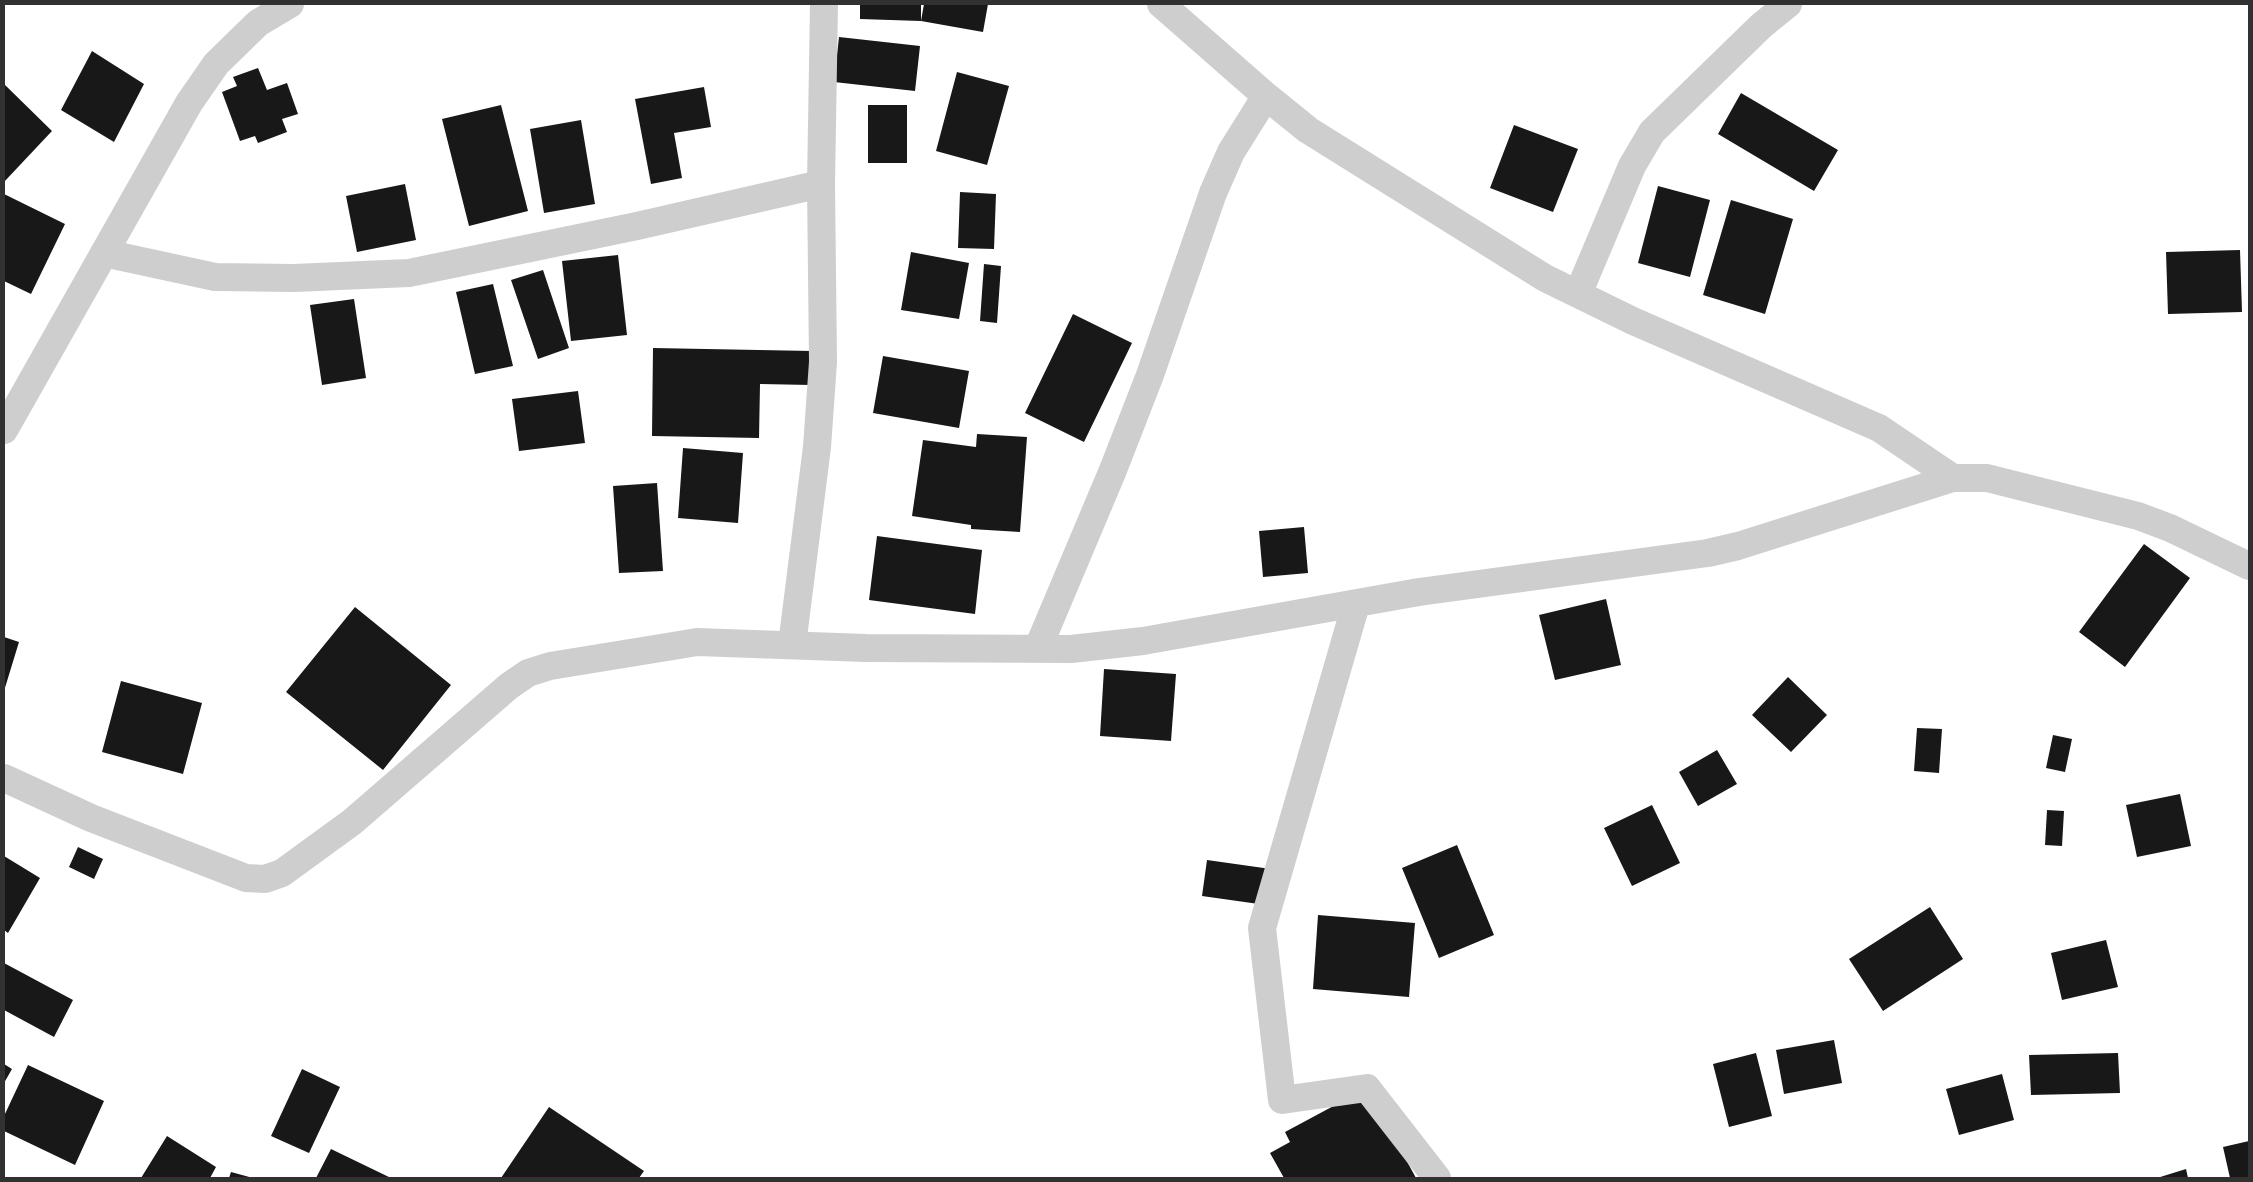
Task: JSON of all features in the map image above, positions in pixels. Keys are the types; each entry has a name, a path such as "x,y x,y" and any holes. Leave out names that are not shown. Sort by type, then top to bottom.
{"street":[{"path":"4,430 189,103 216,64 258,23 290,4"},
{"path":"792,646 817,447 823,362 821,184 824,4"},
{"path":"1160,4 1266,96 1317,135 1545,278 1633,321 1878,428 1953,478"},
{"path":"1578,294 1632,166 1652,132 1761,26 1788,4"},
{"path":"1038,648 1113,470 1150,374 1213,193 1231,152 1266,96"},
{"path":"104,253 215,277 294,278 409,273 637,226 821,184"},
{"path":"4,778 91,818 246,878 265,879 282,873 352,822 509,686 528,673 550,666 697,642 792,646 1071,649 1143,641 1419,592 1708,553 1738,546 1953,478 1987,478 2138,516 2170,528 2249,566"},
{"path":"1356,604 1262,928 1282,1100 1367,1088 1437,1178"}],"building":[{"path":"860,4 921,4 921,21 860,19"},
{"path":"924,4 988,4 983,32 921,21"},
{"path":"839,37 920,46 915,91 834,82"},
{"path":"92,51 144,84 114,142 61,110"},
{"path":"258,68 267,90 287,83 298,114 282,119 287,132 258,143 255,136 240,141 222,92 237,86 233,77"},
{"path":"957,72 1009,86 987,165 936,151"},
{"path":"4,84 52,131 4,182"},
{"path":"704,87 711,127 674,133 682,178 651,184 635,99"},
{"path":"1741,93 1838,150 1814,191 1718,134"},
{"path":"501,105 528,211 469,226 442,119"},
{"path":"868,105 907,105 907,163 868,163"},
{"path":"581,120 595,204 544,213 530,129"},
{"path":"1514,125 1578,149 1553,212 1490,188"},
{"path":"405,184 416,240 357,252 346,196"},
{"path":"1658,186 1710,200 1690,277 1638,263"},
{"path":"960,192 996,194 994,249 958,248"},
{"path":"4,194 65,224 31,294 4,281"},
{"path":"1731,200 1793,219 1765,314 1703,295"},
{"path":"2240,250 2242,312 2168,314 2166,252"},
{"path":"911,252 969,263 959,319 901,310"},
{"path":"618,255 627,335 571,341 562,261"},
{"path":"984,264 1001,266 997,323 980,321"},
{"path":"543,270 569,348 538,359 511,280"},
{"path":"493,284 513,366 475,374 456,292"},
{"path":"354,299 366,378 322,385 310,305"},
{"path":"1073,314 1132,343 1084,442 1025,413"},
{"path":"653,348 812,351 811,385 760,384 759,438 652,436"},
{"path":"883,356 969,371 959,428 873,413"},
{"path":"578,391 585,443 519,451 512,399"},
{"path":"977,434 1027,437 1020,532 971,529 971,525 912,516 923,440 976,447"},
{"path":"683,448 743,453 738,523 678,518"},
{"path":"657,483 663,571 619,573 613,486"},
{"path":"1304,527 1308,573 1263,577 1259,531"},
{"path":"877,536 982,550 975,614 869,600"},
{"path":"2144,544 2190,578 2125,667 2079,632"},
{"path":"1606,599 1621,665 1555,680 1539,615"},
{"path":"355,607 451,685 383,770 286,692"},
{"path":"4,637 19,642 4,691"},
{"path":"1104,669 1176,674 1171,741 1100,736"},
{"path":"1788,677 1827,715 1791,752 1752,715"},
{"path":"121,681 202,703 183,774 102,752"},
{"path":"1917,728 1942,729 1939,773 1914,771"},
{"path":"2053,735 2072,739 2065,772 2046,768"},
{"path":"1717,750 1737,784 1698,806 1679,772"},
{"path":"2180,794 2191,846 2137,857 2126,805"},
{"path":"1652,805 1680,863 1632,886 1604,828"},
{"path":"2047,810 2064,811 2062,846 2045,845"},
{"path":"1457,845 1494,935 1439,958 1402,868"},
{"path":"78,847 103,859 94,879 69,867"},
{"path":"4,856 40,878 8,933 4,930"},
{"path":"1207,860 1285,871 1280,907 1202,896"},
{"path":"1930,907 1963,959 1883,1011 1849,959"},
{"path":"1318,915 1415,923 1409,997 1313,989"},
{"path":"2106,940 2118,987 2062,1000 2051,953"},
{"path":"4,963 73,1000 54,1037 4,1010"},
{"path":"1834,1040 1842,1083 1784,1094 1776,1050"},
{"path":"1756,1053 1772,1116 1729,1127 1713,1064"},
{"path":"2118,1053 2120,1093 2031,1095 2029,1055"},
{"path":"4,1064 12,1069 4,1083"},
{"path":"28,1065 104,1101 75,1165 4,1131 4,1116"},
{"path":"302,1069 340,1087 309,1153 271,1136"},
{"path":"2002,1074 2014,1120 1959,1135 1946,1089"},
{"path":"1367,1088 1416,1178 1284,1178 1270,1153 1290,1142 1285,1132"},
{"path":"549,1107 644,1171 639,1178 501,1178"},
{"path":"167,1136 216,1167 210,1178 141,1178"},
{"path":"2249,1141 2249,1178 2230,1178 2223,1147"},
{"path":"331,1149 391,1178 316,1178"},
{"path":"2186,1169 2188,1178 2157,1178"},
{"path":"231,1172 253,1178 229,1178"}]}
